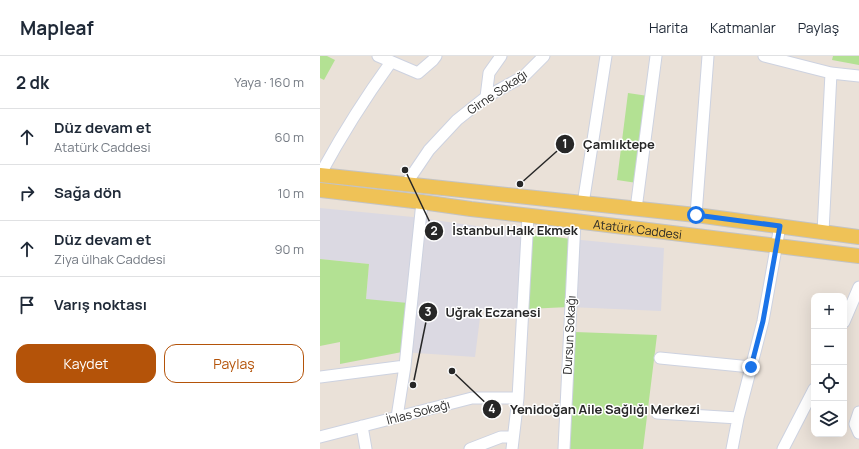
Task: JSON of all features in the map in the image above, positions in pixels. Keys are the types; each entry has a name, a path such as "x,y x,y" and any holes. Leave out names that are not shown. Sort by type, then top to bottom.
{"main road":[{"name":"Atatürk Caddesi","path":"320,175 696,215 859,237"},
{"name":"Atatürk Caddesi","path":"320,190 859,256"}],"street":[{"path":"378,56 418,73 436,56"},
{"path":"486,97 489,73 501,56"},
{"name":"Girne Sokağı","path":"406,184 429,150 456,120 486,97 524,76 544,56"},
{"path":"583,204 606,56"},
{"path":"636,209 656,56"},
{"path":"696,215 708,56"},
{"path":"764,56 831,73 859,76"},
{"path":"320,175 333,151 391,62"},
{"path":"822,232 831,73"},
{"path":"397,417 405,366 422,202"},
{"path":"512,449 518,398 528,216"},
{"name":"Dursun Sokağı","path":"564,449 575,221"},
{"path":"732,449 738,418 763,321 780,226"},
{"path":"847,315 859,287"},
{"path":"660,358 751,367"},
{"path":"320,377 405,366"},
{"path":"783,449 811,395"},
{"name":"İhlas Sokağı","path":"320,437 472,398 518,398"},
{"path":"858,412 855,424 859,433"},
{"path":"657,413 738,418"},
{"path":"362,426 366,449"},
{"path":"470,449 501,437 513,437"}],"shaded area":[{"path":"320,208 413,217 533,234 527,309 481,310 475,357 402,352 366,299 369,264 320,259"},
{"path":"571,239 664,248 661,311 569,307"}],"green space":[{"path":"320,56 327,56 335,60 324,80 320,78"},
{"path":"833,56 859,56 859,65 832,60"},
{"path":"628,93 648,96 637,183 617,180"},
{"path":"533,234 571,239 569,307 527,309"},
{"path":"320,259 369,264 366,299 408,303 402,352 340,364 340,342 320,346"},
{"path":"575,332 657,335 643,449 568,449"}],"place":[{"name":"İstanbul Halk Ekmek","path":"405,170"},
{"name":"Çamlıktepe","path":"520,184"},
{"name":"Yenidoğan Aile Sağlığı Merkezi","path":"452,371"},
{"name":"Uğrak Eczanesi","path":"413,385"}],"route":[{"path":"696,215 780,226 763,321 751,367"}]}
